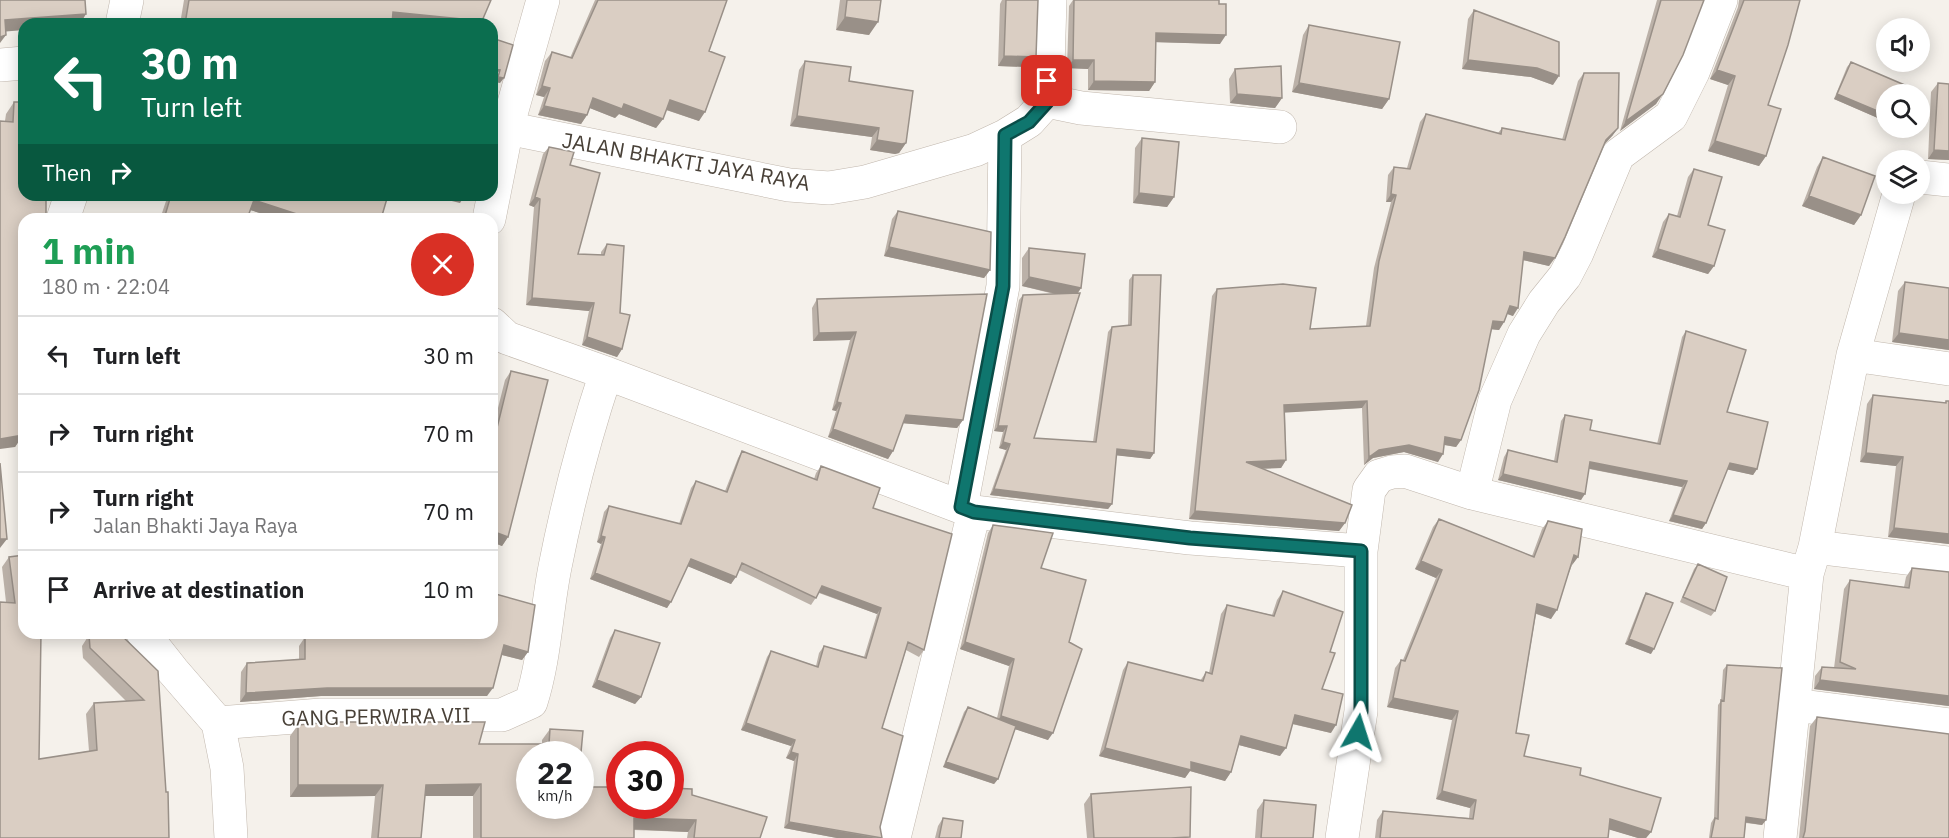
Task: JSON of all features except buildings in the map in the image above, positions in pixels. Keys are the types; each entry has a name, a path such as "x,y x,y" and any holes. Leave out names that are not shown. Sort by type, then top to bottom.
{"street":[{"path":"123,18 127,0"},
{"path":"499,127 543,0"},
{"path":"1050,0 1047,102 1081,108 1280,126"},
{"path":"1472,493 1495,400 1524,334 1544,302 1565,276 1577,253 1618,154 1671,116 1693,72 1721,0"},
{"path":"0,65 18,64"},
{"name":"JALAN BHAKTI JAYA RAYA","path":"499,127 789,185 829,188 865,182 975,150 1029,122 1047,102"},
{"path":"894,838 968,509 1003,286 1005,135"},
{"path":"1930,178 1949,180"},
{"path":"1780,838 1811,561 1853,355 1896,204"},
{"path":"498,330 507,338 968,509 1190,538 1361,551"},
{"path":"1853,355 1949,369"},
{"name":"GANG PERWIRA VII","path":"218,723 321,715 502,715 531,702 538,678 555,568 575,480 590,419 606,373"},
{"path":"1342,838 1361,711 1361,551 1369,490 1379,476 1405,471 1472,493 1811,561 1949,563"},
{"path":"148,639 218,723 227,768 231,838"},
{"path":"1794,705 1949,725"}],"route":[{"path":"1047,81 1047,102 1029,122 1005,135 1006,208 1003,286 961,507 974,512 1190,538 1361,551 1361,711 1358,732"}]}
